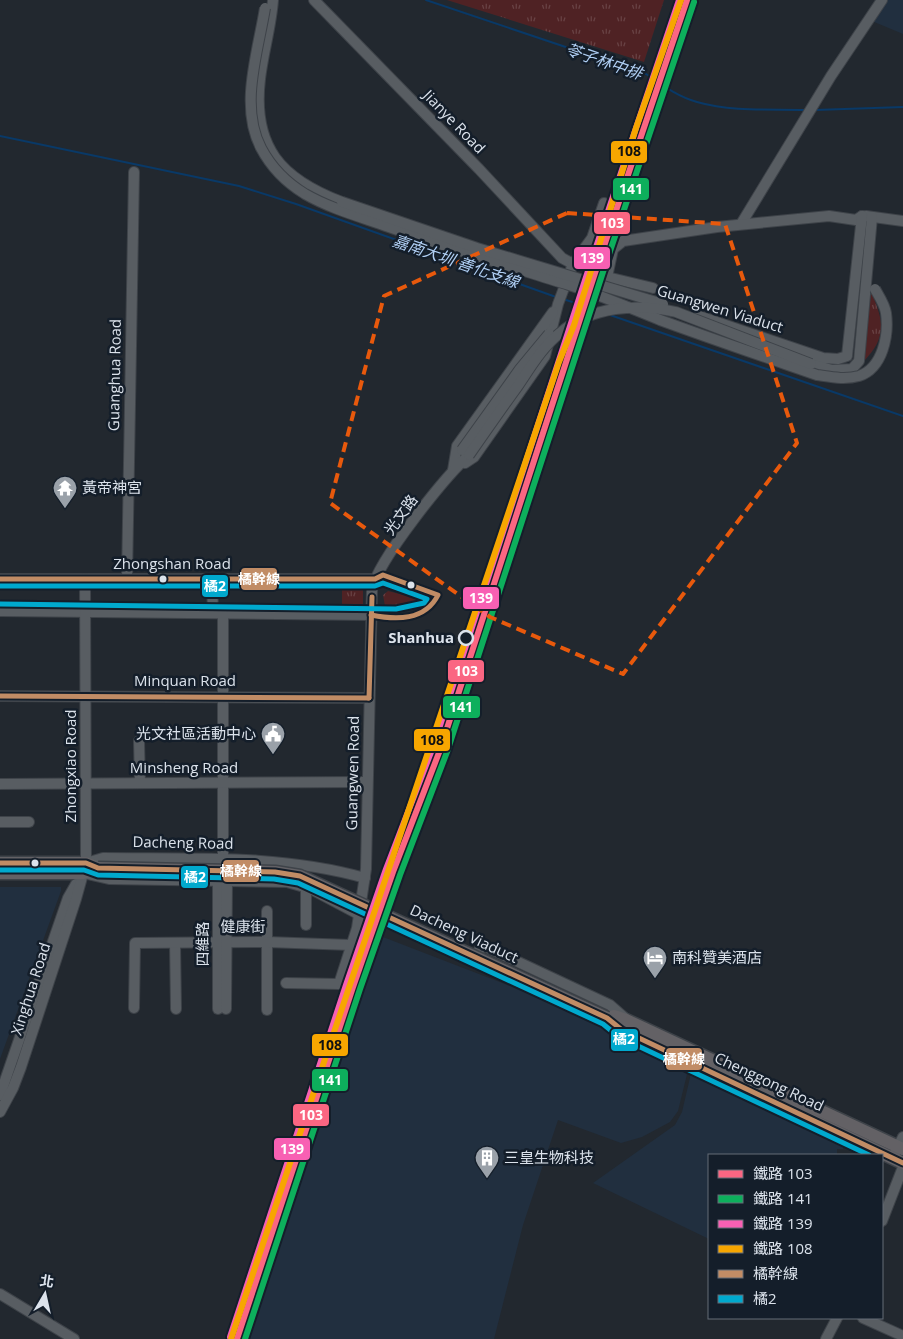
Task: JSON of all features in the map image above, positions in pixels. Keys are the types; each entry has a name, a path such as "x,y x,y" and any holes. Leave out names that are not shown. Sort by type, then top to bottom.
{"main road":[{"name":"Dacheng Road","path":"0,863 84,868"},
{"name":"Dacheng Road","path":"0,873 84,868"},
{"name":"Dacheng Viaduct","path":"84,868 275,872 300,876 607,1018"},
{"name":"Chenggong Road","path":"607,1018 612,1025 624,1025 900,1151"}],"street":[{"path":"274,0 258,99 259,117 266,142 279,163 295,179 314,191 342,202 477,248 666,305"},
{"name":"Jianye Road","path":"314,0 480,169 562,258 573,264"},
{"path":"741,224 805,118 882,0"},
{"path":"266,4 252,82 250,111 253,128 261,148 274,168 287,181 305,194 339,210 458,252 615,300 658,319 817,375 840,378 860,375 875,364 885,345 887,332 886,312 867,270 867,217"},
{"name":"Guanghua Road","path":"127,579 134,172"},
{"path":"453,470 474,457 546,356 563,290 573,264 592,238 604,203"},
{"path":"653,288 607,277 613,249 622,241 741,224 829,216 856,220 867,217 903,221"},
{"name":"Guangwen Viaduct","path":"465,453 536,348 552,331 567,320 599,306 636,302 666,305 824,358 838,359 847,356 867,217"},
{"name":"Guangwen Viaduct","path":"465,453 545,348 561,332 590,315 607,310 654,307 676,312 811,364 832,370 852,369 859,361 867,270"},
{"path":"453,470 457,446 558,304"},
{"path":"539,332 550,335"},
{"path":"453,470 465,453"},
{"name":"光文路","path":"375,578 409,527 453,470"},
{"name":"Zhongshan Road","path":"0,579 375,578"},
{"name":"Guangwen Road","path":"286,983 339,984 360,915 365,878 369,698 375,578"},
{"name":"Zhongxiao Road","path":"84,868 86,579"},
{"path":"212,579 218,613 224,696 223,860"},
{"path":"0,611 372,615"},
{"name":"Minquan Road","path":"0,696 369,698"},
{"path":"139,741 140,783"},
{"name":"Minsheng Road","path":"0,784 368,782"},
{"path":"0,822 29,822"},
{"name":"Dacheng Road","path":"84,868 103,858 223,860 304,864 365,878"},
{"name":"Dacheng Road","path":"84,868 109,879 282,881 306,887 360,915"},
{"name":"Xinghua Road","path":"0,1095 68,898 84,868"},
{"name":"Xinghua Road","path":"0,1112 13,1088 21,1067 84,868"},
{"name":"四維路","path":"222,879 222,1009"},
{"path":"306,887 306,925"},
{"path":"267,911 267,1010"},
{"name":"健康街","path":"134,1008 135,943 267,942 351,945"},
{"path":"175,943 176,1008"},
{"name":"Chenggong Road","path":"482,945 610,1005 624,1025 474,961 482,945"},
{"path":"883,1218 903,1167"},
{"path":"0,1294 74,1339"},
{"path":"826,1339 836,1319"},
{"path":"866,1319 903,1336"}],"highlighted area":[{"path":"567,213 725,224 797,443 623,674 490,617 330,503 384,296"}],"shaded area":[{"path":"886,0 903,0 903,34 872,21"},
{"path":"0,887 61,887 61,891 0,1059"},
{"path":"383,937 546,1000 689,1066 678,1111 670,1122 642,1137 621,1143 558,1120 523,1225 494,1339 243,1339"},
{"path":"692,1069 844,1141 843,1149 837,1149 837,1154 708,1154 708,1239 593,1183 675,1125 682,1112"}],"green space":[{"path":"447,0 664,0 644,62"},
{"path":"871,292 879,312 881,328 877,344 864,361"},
{"path":"342,582 363,582 363,605 342,606"},
{"path":"388,591 415,598 419,603 409,606 385,606 383,595"}],"waterway":[{"name":"苓子林中排","path":"426,0 646,74 690,100 737,109 806,110"},
{"name":"苓子林中排","path":"815,110 903,107"},
{"name":"嘉南大圳 善化支線","path":"0,136 239,186 296,204 556,297"},
{"name":"嘉南大圳 善化支線","path":"563,299 594,309"},
{"name":"嘉南大圳 善化支線","path":"610,315 903,416"}],"rail line":[{"name":"139","path":"230,1337 346,985 386,869 433,747 589,268 679,0"},
{"name":"108","path":"231,1339 559,362 574,325 636,128 681,0"},
{"name":"103","path":"237,1339 353,987 393,872 440,750 596,270 687,0"},
{"name":"141","path":"245,1339 360,989 400,875 447,752 603,272 694,2"}],"transit line":[{"name":"橘幹線","path":"0,579 375,579 383,575 438,595 426,610 409,617 390,618 371,615"},
{"name":"橘2","path":"0,586 375,586 383,583 427,599 424,603 396,609 0,604"},
{"name":"橘幹線","path":"369,698 372,597"},
{"name":"橘幹線","path":"0,696 369,698"},
{"name":"橘幹線","path":"0,863 86,863 98,868 275,872 300,876 607,1018 622,1030 903,1163"},
{"name":"橘2","path":"0,870 84,870 98,875 274,879 298,883 603,1024 619,1037 867,1154"}],"place":[{"name":"黃帝神宮","path":"65,509"},
{"name":"Shanhua","path":"466,638"},
{"name":"光文社區活動中心","path":"273,755"},
{"name":"南科贊美酒店","path":"655,979"},
{"name":"三皇生物科技","path":"487,1179"}]}
